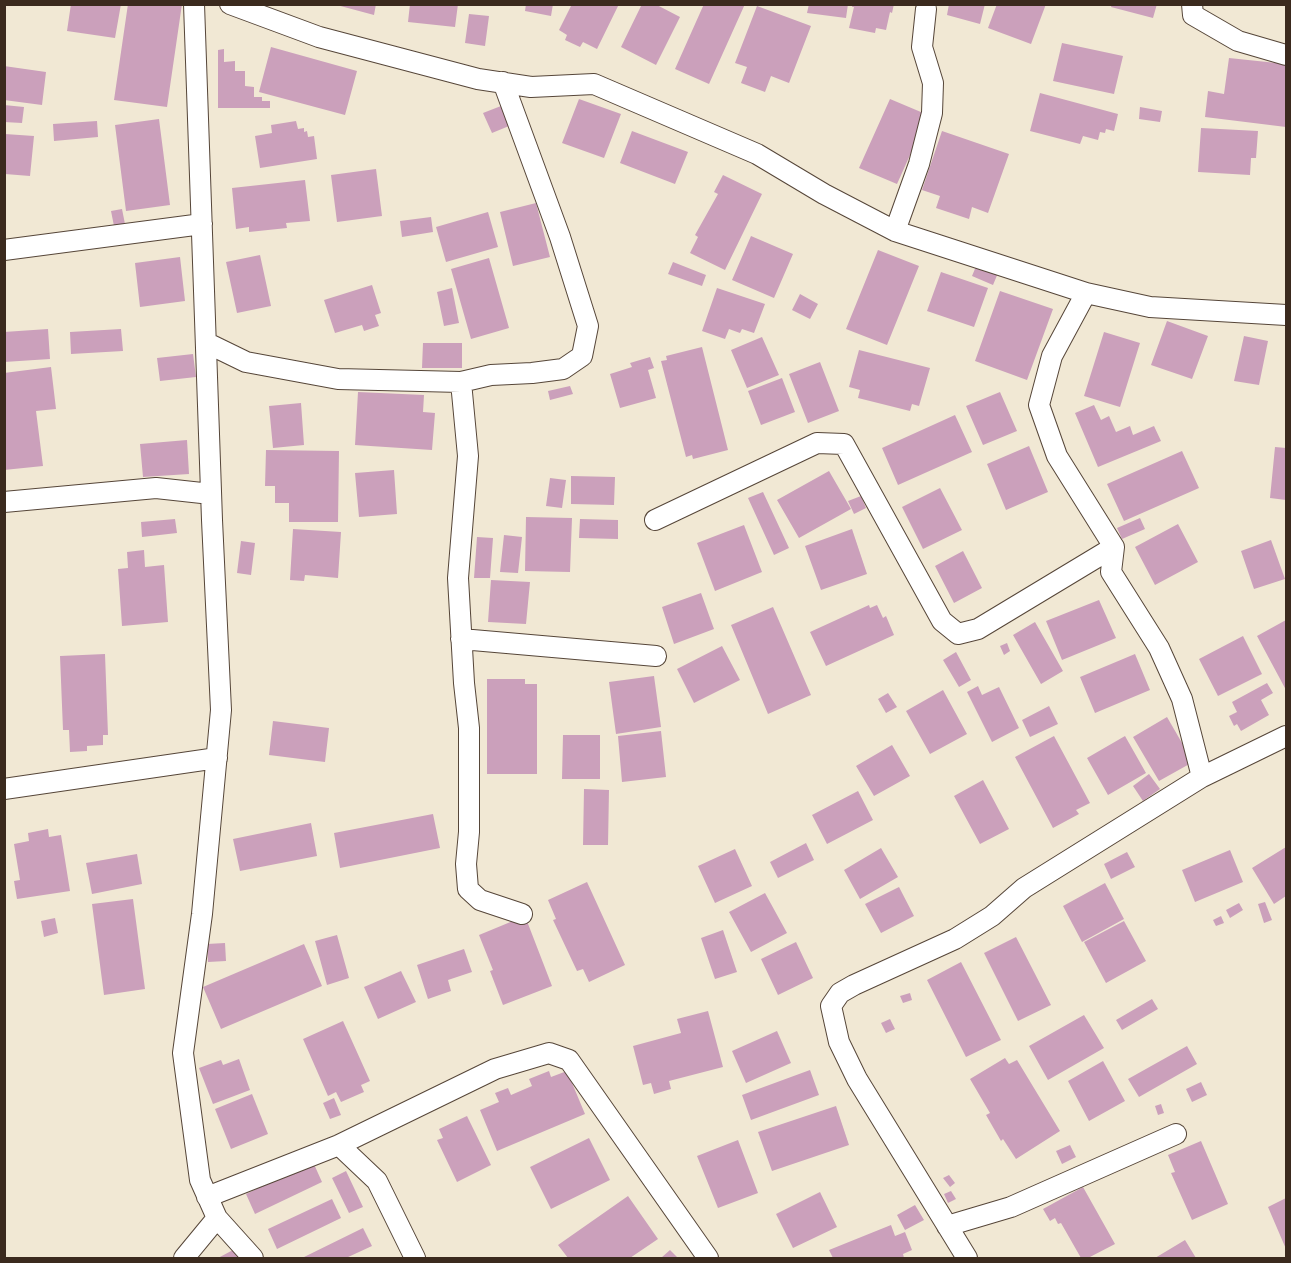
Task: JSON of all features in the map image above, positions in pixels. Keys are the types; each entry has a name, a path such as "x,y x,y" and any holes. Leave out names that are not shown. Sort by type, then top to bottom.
{"street":[{"path":"194,4 221,710 202,914 183,1053 200,1180 217,1218 253,1258"},
{"path":"230,4 319,37 478,79 531,87 594,84 757,154 824,194 896,231 1086,293 1150,307 1287,315"},
{"path":"1192,4 1193,15 1238,41 1287,54"},
{"path":"896,231 920,165 932,113 933,83 922,47 926,9"},
{"path":"207,344 246,362 338,379 461,382 491,375 562,369 582,356 588,326 560,237 503,82"},
{"path":"4,250 202,225"},
{"path":"1086,293 1052,356 1039,405 1057,456 1114,547 1111,572 1159,648 1182,699 1202,777"},
{"path":"461,382 468,456 458,578 469,728 469,832 466,864 468,889 480,900 522,914"},
{"path":"655,520 817,443 844,444 942,621 958,634 978,629 1114,547"},
{"path":"4,502 156,488 211,494"},
{"path":"461,639 656,656"},
{"path":"968,1258 857,1079 838,1042 831,1006 840,993 847,989 955,939 992,916 1024,888 1202,777 1287,736"},
{"path":"4,789 217,758"},
{"path":"207,1197 339,1145 495,1069 549,1053 569,1060 708,1258"},
{"path":"947,1226 1011,1207 1176,1134"},
{"path":"339,1145 377,1181 415,1258"},
{"path":"184,1258 217,1218"}],"building":[{"path":"71,4 121,4 115,38 67,31"},
{"path":"128,4 182,4 167,107 114,100"},
{"path":"333,4 376,4 374,15"},
{"path":"410,4 458,4 455,27 408,22"},
{"path":"526,4 553,4 551,16 525,11"},
{"path":"572,4 619,4 597,49 583,42 580,47 565,40 567,35 559,30"},
{"path":"642,4 655,4 680,17 656,65 621,47"},
{"path":"704,4 745,4 709,84 675,69"},
{"path":"809,4 848,4 846,18 807,13"},
{"path":"853,4 894,4 886,30 876,28 875,33 849,28"},
{"path":"949,4 985,4 980,24 947,15"},
{"path":"997,4 1046,4 1031,44 988,28"},
{"path":"1112,4 1157,4 1153,18 1111,7"},
{"path":"757,6 811,26 789,83 771,76 765,92 741,83 747,67 735,63"},
{"path":"469,14 489,16 485,46 465,43"},
{"path":"1062,43 1123,56 1114,94 1053,81"},
{"path":"271,47 357,71 345,115 259,92"},
{"path":"224,49 224,62 235,61 235,71 245,71 245,86 254,87 254,97 262,97 262,101 270,101 270,108 218,108 218,50"},
{"path":"1229,58 1286,64 1286,127 1205,117 1208,91 1224,94"},
{"path":"4,66 46,72 42,105 4,100"},
{"path":"1040,93 1118,114 1114,131 1106,129 1105,133 1100,132 1098,140 1083,136 1080,144 1030,131"},
{"path":"579,99 621,114 604,158 562,143"},
{"path":"890,99 928,115 897,184 859,168"},
{"path":"4,105 24,107 22,123 4,122"},
{"path":"501,106 509,126 492,133 483,113"},
{"path":"1140,107 1162,111 1160,122 1139,119"},
{"path":"159,119 170,205 126,211 115,125"},
{"path":"97,121 98,137 54,141 53,124"},
{"path":"296,121 298,129 304,128 308,137 314,136 317,159 260,168 255,136 272,133 271,125"},
{"path":"1201,128 1258,131 1256,158 1251,158 1250,175 1198,172"},
{"path":"632,131 688,152 675,184 620,163"},
{"path":"942,131 1009,154 988,213 972,207 969,219 936,208 940,196 922,190"},
{"path":"5,134 34,136 30,176 5,174"},
{"path":"376,169 382,216 337,222 331,175"},
{"path":"723,175 762,194 725,270 690,253 698,237 695,235 718,194 714,192"},
{"path":"305,180 310,221 286,223 287,228 249,232 249,227 236,229 232,188"},
{"path":"536,203 550,257 513,266 500,212"},
{"path":"122,209 125,224 114,226 111,211"},
{"path":"488,212 498,247 446,262 436,227"},
{"path":"431,217 433,232 402,237 400,221"},
{"path":"751,236 793,254 774,298 732,280"},
{"path":"878,250 919,266 887,345 846,329"},
{"path":"260,255 271,306 237,313 226,262"},
{"path":"180,257 185,301 140,307 135,263"},
{"path":"489,258 509,328 471,339 451,269"},
{"path":"673,262 706,275 702,286 668,274"},
{"path":"977,264 998,273 993,285 972,276"},
{"path":"941,272 988,288 974,327 927,311"},
{"path":"372,285 381,313 375,315 379,326 364,331 362,325 335,333 324,300"},
{"path":"452,288 459,323 444,326 437,292"},
{"path":"717,288 765,304 754,333 742,329 740,333 729,329 725,339 702,331"},
{"path":"1000,291 1053,309 1027,380 975,361"},
{"path":"800,294 818,304 810,319 792,310"},
{"path":"1167,321 1208,336 1192,379 1151,365"},
{"path":"48,329 50,359 4,362 4,332"},
{"path":"121,329 123,351 71,354 70,332"},
{"path":"1104,332 1140,343 1120,407 1084,396"},
{"path":"1244,336 1268,341 1259,385 1234,381"},
{"path":"762,337 779,375 747,388 731,350"},
{"path":"423,343 462,343 462,368 422,368"},
{"path":"702,347 728,450 693,459 692,455 686,457 661,361 667,360 666,356"},
{"path":"859,350 930,368 919,406 912,404 910,411 858,398 860,390 849,387"},
{"path":"193,354 196,377 160,381 157,358"},
{"path":"650,357 654,368 648,370 656,398 620,408 610,374 632,367 630,363"},
{"path":"820,362 839,411 808,423 789,374"},
{"path":"51,367 56,409 36,411 43,466 4,470 4,373"},
{"path":"782,378 795,412 761,425 748,391"},
{"path":"570,386 573,394 550,400 548,391"},
{"path":"358,392 424,395 423,412 435,413 432,450 355,445"},
{"path":"1000,392 1017,431 983,445 966,406"},
{"path":"301,403 304,445 273,448 269,406"},
{"path":"1094,405 1101,420 1109,416 1116,432 1130,426 1133,435 1154,426 1161,441 1098,467 1075,413"},
{"path":"955,415 972,452 898,485 882,448"},
{"path":"187,440 189,474 143,477 140,444"},
{"path":"1029,446 1048,492 1006,510 987,464"},
{"path":"1275,447 1286,448 1286,500 1270,498"},
{"path":"266,450 339,451 338,522 289,522 289,503 275,503 275,486 265,486"},
{"path":"1182,451 1199,488 1124,521 1107,484"},
{"path":"394,470 397,514 359,517 355,473"},
{"path":"829,471 851,509 799,538 777,500"},
{"path":"571,476 615,477 614,505 571,504"},
{"path":"550,478 566,480 562,508 546,506"},
{"path":"940,488 962,530 923,549 902,507"},
{"path":"763,492 789,548 774,555 748,498"},
{"path":"861,496 866,508 854,514 848,501"},
{"path":"526,517 572,518 570,572 525,571"},
{"path":"1140,518 1145,529 1122,539 1117,528"},
{"path":"175,519 177,533 142,537 141,522"},
{"path":"580,519 618,520 618,539 579,538"},
{"path":"1178,524 1198,562 1155,585 1135,547"},
{"path":"744,525 762,572 715,591 697,543"},
{"path":"293,529 341,532 338,578 305,575 304,581 290,580"},
{"path":"852,529 867,574 821,590 805,546"},
{"path":"504,535 522,537 518,573 500,572"},
{"path":"477,537 493,538 490,578 474,578"},
{"path":"1271,540 1285,579 1254,589 1241,551"},
{"path":"241,541 255,543 251,575 237,573"},
{"path":"144,550 145,567 164,565 168,622 122,626 118,569 128,568 127,552"},
{"path":"963,551 982,588 954,603 935,566"},
{"path":"491,580 530,582 526,624 488,622"},
{"path":"701,593 714,629 674,644 662,607"},
{"path":"1099,600 1116,638 1062,660 1046,621"},
{"path":"869,605 870,608 877,605 883,618 886,616 894,635 826,666 810,632"},
{"path":"773,607 811,695 768,714 731,625"},
{"path":"1286,620 1286,690 1257,636"},
{"path":"1035,622 1063,671 1041,684 1013,635"},
{"path":"1243,636 1262,674 1218,696 1199,659"},
{"path":"1007,643 1010,651 1004,655 1000,646"},
{"path":"722,646 740,680 694,703 677,669"},
{"path":"956,652 971,680 959,687 943,660"},
{"path":"105,654 108,735 103,735 103,745 87,746 87,751 70,752 69,730 63,730 60,656"},
{"path":"1135,654 1150,690 1095,713 1080,677"},
{"path":"654,676 661,727 616,734 609,682"},
{"path":"487,679 525,679 525,684 537,684 537,774 487,774"},
{"path":"1267,683 1273,693 1261,700 1269,715 1241,731 1237,724 1234,726 1229,716 1237,712 1232,702"},
{"path":"978,686 982,695 999,687 1019,728 992,742 967,692"},
{"path":"943,690 967,734 930,754 906,711"},
{"path":"888,693 897,707 886,713 878,699"},
{"path":"1049,706 1058,724 1030,737 1022,720"},
{"path":"1167,717 1193,762 1159,781 1133,737"},
{"path":"273,721 329,728 325,762 269,755"},
{"path":"661,731 666,777 622,782 618,736"},
{"path":"563,735 600,735 600,779 562,779"},
{"path":"1054,736 1090,803 1076,810 1079,814 1053,828 1015,757"},
{"path":"1125,736 1146,773 1108,795 1087,758"},
{"path":"892,745 910,776 874,796 856,766"},
{"path":"1149,774 1160,789 1143,801 1133,786"},
{"path":"983,780 1009,829 980,844 954,796"},
{"path":"584,789 609,790 608,845 583,845"},
{"path":"858,791 873,820 827,844 812,815"},
{"path":"433,814 440,848 340,868 334,833"},
{"path":"311,823 317,856 240,871 233,839"},
{"path":"48,829 49,837 61,835 70,891 17,899 14,881 20,880 14,844 29,841 28,833"},
{"path":"806,843 814,860 778,878 770,862"},
{"path":"1286,847 1286,896 1274,904 1252,868"},
{"path":"881,848 898,877 860,899 844,870"},
{"path":"735,849 752,886 715,903 698,866"},
{"path":"1230,850 1243,882 1195,902 1182,870"},
{"path":"1127,852 1135,867 1111,879 1104,864"},
{"path":"137,854 142,884 92,894 86,863"},
{"path":"587,882 625,965 589,982 583,969 577,971 553,920 556,919 548,900"},
{"path":"1105,883 1124,919 1082,942 1063,906"},
{"path":"899,887 914,916 881,933 865,904"},
{"path":"765,893 787,933 751,952 729,912"},
{"path":"133,899 145,989 104,995 92,904"},
{"path":"1265,902 1272,920 1264,923 1258,904"},
{"path":"1239,903 1243,910 1230,918 1226,910"},
{"path":"525,916 552,986 503,1005 490,971 493,970 479,935"},
{"path":"1221,916 1224,923 1216,926 1213,920"},
{"path":"55,918 58,933 44,937 41,921"},
{"path":"1124,921 1146,961 1106,983 1084,942"},
{"path":"723,930 737,972 715,979 701,938"},
{"path":"337,935 349,978 327,985 315,941"},
{"path":"1016,937 1051,1005 1018,1021 984,953"},
{"path":"796,942 813,978 778,995 761,959"},
{"path":"225,943 226,961 208,962 207,944"},
{"path":"304,944 322,986 221,1029 203,987"},
{"path":"464,949 472,972 448,980 451,991 428,999 417,965"},
{"path":"961,962 1001,1040 966,1057 927,980"},
{"path":"401,971 416,1002 378,1019 364,987"},
{"path":"910,993 912,1000 903,1003 900,996"},
{"path":"1152,999 1158,1009 1122,1030 1116,1020"},
{"path":"708,1011 723,1067 669,1081 671,1089 654,1094 651,1083 643,1085 633,1046 681,1033 677,1019"},
{"path":"1084,1015 1104,1048 1048,1080 1029,1046"},
{"path":"890,1019 895,1029 886,1033 881,1023"},
{"path":"343,1021 370,1081 361,1085 364,1092 341,1102 336,1092 328,1096 303,1039"},
{"path":"777,1031 791,1063 746,1083 732,1051"},
{"path":"1187,1046 1197,1064 1139,1097 1128,1079"},
{"path":"1005,1058 1009,1064 1017,1060 1060,1131 1016,1159 1003,1139 1001,1141 986,1115 990,1113 970,1079"},
{"path":"239,1059 250,1090 213,1104 199,1068 221,1060 223,1065"},
{"path":"1103,1061 1125,1101 1089,1121 1068,1081"},
{"path":"810,1070 819,1095 751,1120 742,1095"},
{"path":"549,1071 551,1077 567,1071 585,1114 497,1151 480,1110 499,1102 495,1093 508,1088 511,1095 532,1086 529,1079"},
{"path":"1201,1082 1207,1095 1192,1102 1186,1089"},
{"path":"252,1094 268,1134 231,1149 215,1109"},
{"path":"334,1098 341,1115 330,1119 323,1103"},
{"path":"1161,1104 1164,1113 1158,1115 1155,1106"},
{"path":"836,1106 849,1145 772,1171 758,1132"},
{"path":"467,1116 491,1165 457,1182 437,1140 443,1138 439,1129"},
{"path":"589,1138 610,1180 551,1209 530,1167"},
{"path":"738,1140 758,1193 718,1208 697,1156"},
{"path":"1201,1141 1228,1204 1192,1220 1171,1173 1175,1172 1168,1155"},
{"path":"1070,1145 1076,1157 1062,1164 1056,1151"},
{"path":"313,1162 322,1182 255,1214 246,1194"},
{"path":"346,1171 363,1207 349,1213 332,1178"},
{"path":"949,1175 955,1183 950,1187 943,1178"},
{"path":"1083,1187 1115,1244 1088,1258 1081,1258 1061,1223 1058,1224 1055,1218 1050,1221 1043,1209"},
{"path":"951,1191 956,1199 948,1203 944,1194"},
{"path":"820,1192 837,1227 793,1248 776,1214"},
{"path":"628,1196 658,1239 630,1258 568,1258 558,1245"},
{"path":"1286,1198 1286,1249 1268,1207"},
{"path":"332,1199 341,1218 277,1249 268,1229"},
{"path":"915,1205 924,1220 905,1230 897,1215"},
{"path":"891,1225 895,1236 905,1232 912,1250 903,1254 904,1258 833,1258 829,1250"},
{"path":"363,1228 372,1246 346,1258 302,1258"},
{"path":"1185,1240 1196,1258 1155,1258"},
{"path":"233,1250 238,1258 218,1258"},
{"path":"670,1250 678,1258 661,1258"}]}
